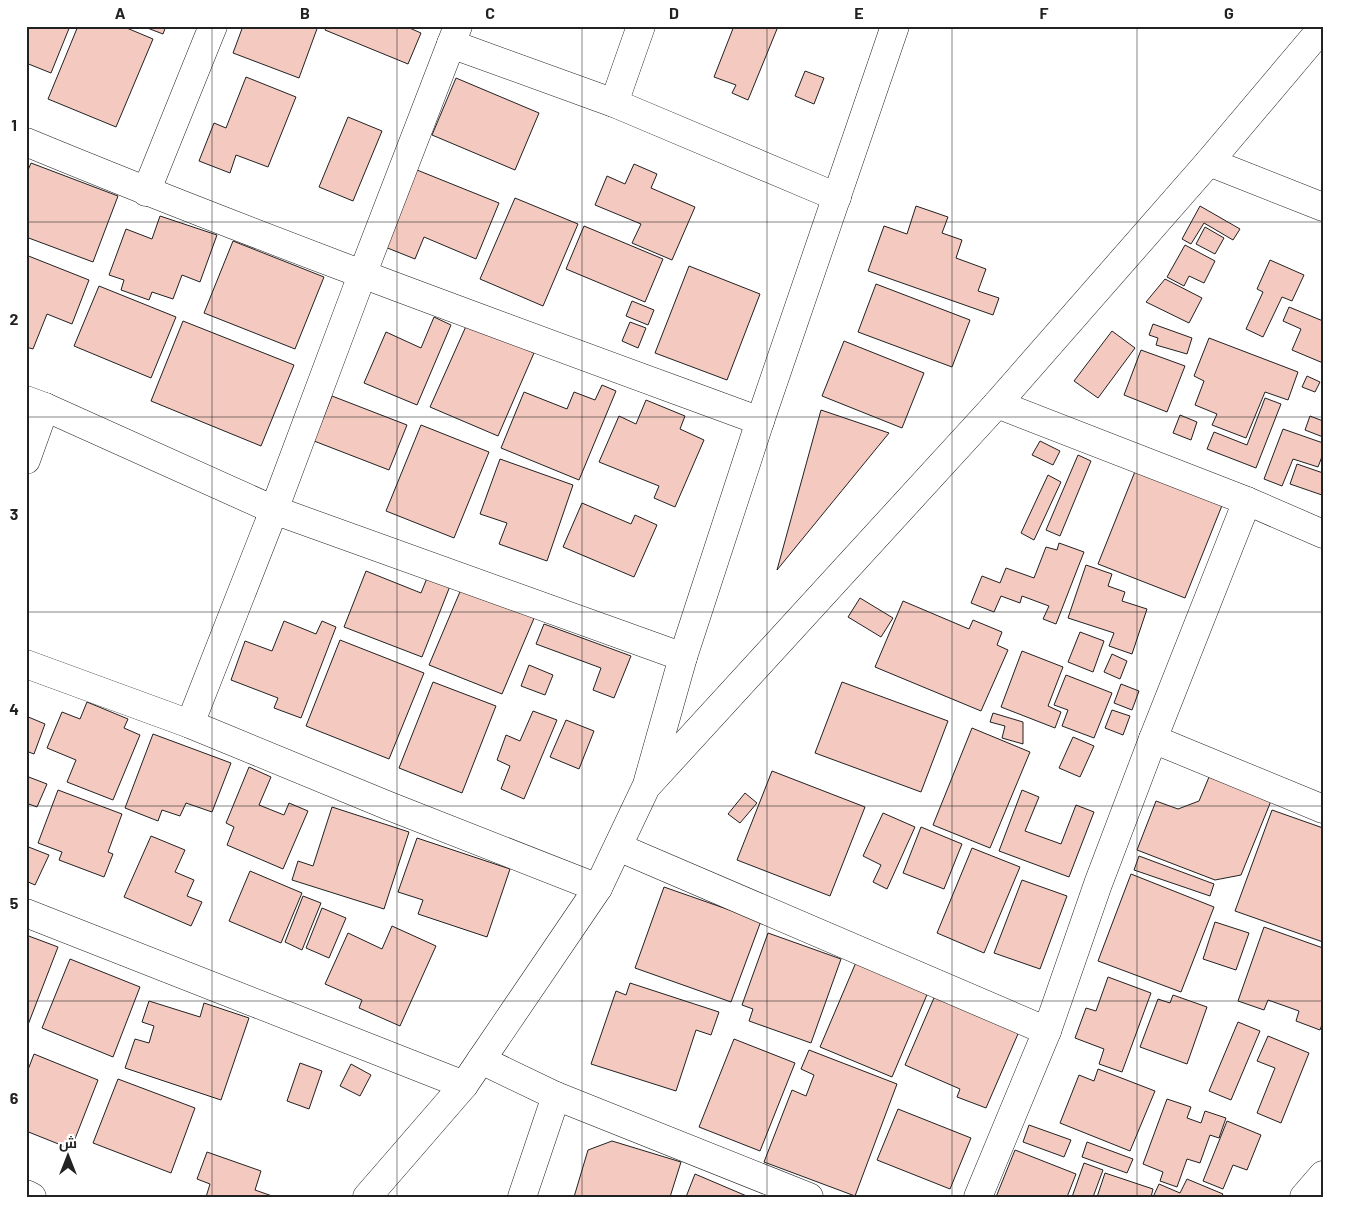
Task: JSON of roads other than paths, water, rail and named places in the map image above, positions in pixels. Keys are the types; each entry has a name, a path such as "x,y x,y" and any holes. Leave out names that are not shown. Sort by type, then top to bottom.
{"street":[{"path":"146,192 212,26"},
{"path":"614,103 641,26"},
{"path":"367,1197 464,1084 482,1060 598,888 646,787 683,657 760,421 895,26"},
{"path":"646,787 997,404 1209,162 1323,27"},
{"path":"190,724 274,510 454,35 837,197"},
{"path":"26,142 146,192 362,275 760,421"},
{"path":"1209,162 1323,207"},
{"path":"26,460 36,403 274,510 683,657"},
{"path":"997,404 1247,501 1323,534"},
{"path":"978,1197 1046,1031 1098,884 1247,501"},
{"path":"26,664 190,724 389,806 598,888"},
{"path":"1153,739 1323,809"},
{"path":"618,847 1046,1031"},
{"path":"26,913 464,1084"},
{"path":"482,1060 556,1096 809,1197"},
{"path":"522,1197 556,1096"},
{"path":"1304,1197 1323,1175"},
{"path":"26,1194 32,1197"}]}
